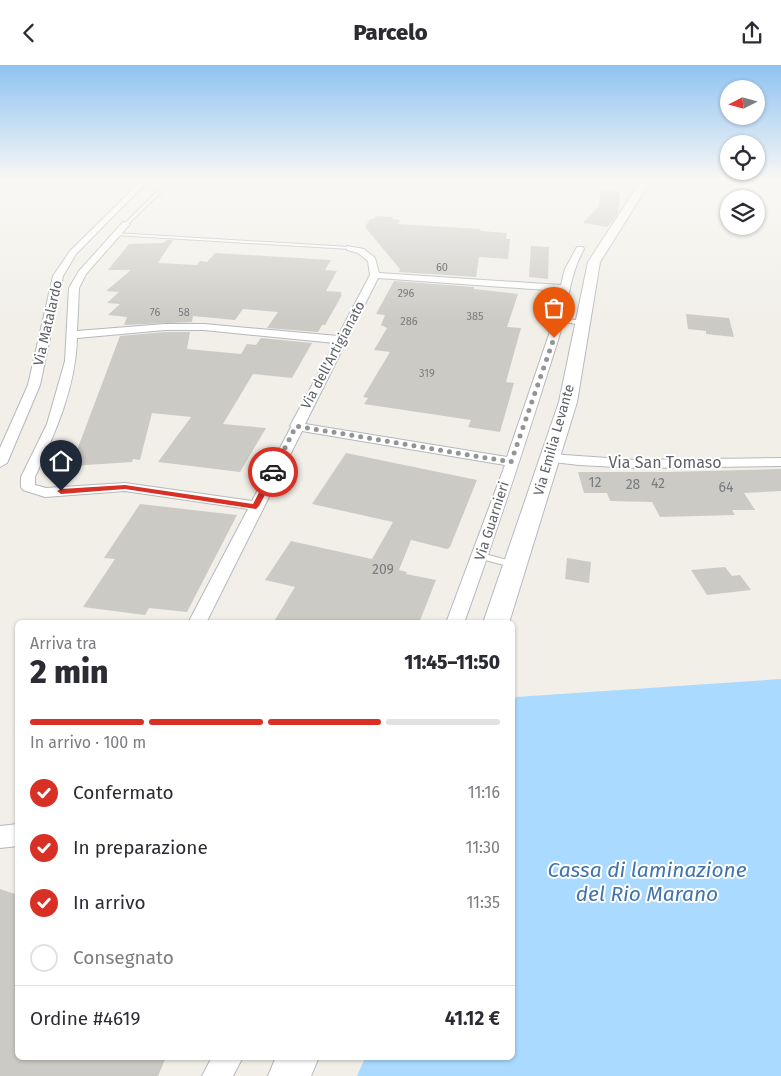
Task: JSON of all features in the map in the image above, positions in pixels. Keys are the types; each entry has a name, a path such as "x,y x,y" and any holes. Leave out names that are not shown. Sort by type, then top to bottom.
{"main road":[{"name":"Via Emilia Levante","path":"497,620 568,402 594,262 616,226"},
{"path":"289,1076 297,1060"}],"street":[{"name":"Via Matalardo","path":"0,463 34,385 58,277 73,253 99,226"},
{"path":"125,226 82,273 74,288 71,361 53,424 28,477 28,487 45,493 125,487 256,506"},
{"name":"Via Guarnieri","path":"456,620 481,555 560,320 564,288 571,262 580,249"},
{"path":"355,250 372,261 375,275 564,288"},
{"name":"Via dell'Artigianato","path":"199,620 296,426 375,275"},
{"path":"73,335 165,327 204,327 342,340"},
{"path":"296,426 511,462"},
{"name":"Via San Tomaso","path":"550,458 575,461 634,463 781,461"},
{"path":"0,837 15,835"},
{"path":"216,1076 227,1060"}],"lane":[{"path":"116,234 355,250"},
{"path":"560,320 583,323"},
{"path":"481,555 516,565"}],"water":[{"name":"Cassa di laminazione del Rio Marano","path":"781,679 781,1076 357,1076 364,1060 515,1060 516,697"}],"building":[{"path":"434,226 507,233 506,239 510,239 508,259 479,257 476,277 399,272 400,269 365,227"},
{"path":"167,240 173,240 158,263 197,265 200,261 207,262 215,253 331,260 325,270 337,271 326,291 342,292 340,294 342,295 325,325 322,325 318,332 267,328 278,312 243,309 235,320 193,316 192,322 124,325 127,317 108,315 120,304 107,303 119,292 106,291 131,270 108,270 129,244 163,243"},
{"path":"531,246 549,247 548,279 529,277"},
{"path":"394,281 474,287 474,289 518,294 507,327 521,328 506,382 514,383 500,432 468,427 471,420 364,404 368,398 363,397 390,352 374,350 387,328 381,325 385,315 376,314"},
{"path":"686,314 729,318 734,337 706,334 706,331 688,329"},
{"path":"190,332 187,349 241,354 247,344 256,345 261,338 312,343 292,378 253,374 223,424 266,428 240,472 158,462 191,417 152,413 140,460 133,459 132,462 71,466 120,336"},
{"path":"346,453 477,480 450,547 447,549 411,540 399,570 407,572 406,574 436,580 420,620 275,620 295,587 265,580 291,541 372,559 393,522 312,504"},
{"path":"781,469 781,491 744,493 755,510 732,510 735,515 660,517 652,502 610,501 607,493 584,493 578,472 669,472"},
{"path":"140,504 237,515 187,612 149,608 145,615 83,607 115,559 104,558"},
{"path":"567,558 591,562 589,583 565,579"},
{"path":"725,567 732,576 740,575 751,590 707,595 691,570"},
{"path":"0,889 15,894 15,1060 165,1060 158,1076 0,1076"}],"way so far":[{"path":"273,472 296,426 511,462 554,338"}],"route":[{"path":"61,491 125,487 256,506 273,472"}]}
